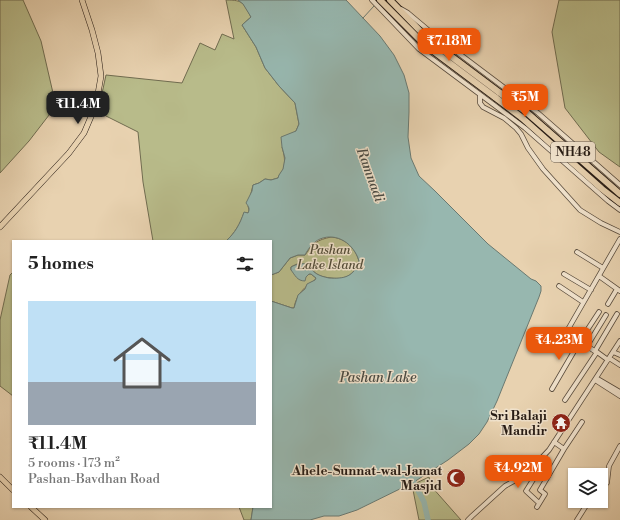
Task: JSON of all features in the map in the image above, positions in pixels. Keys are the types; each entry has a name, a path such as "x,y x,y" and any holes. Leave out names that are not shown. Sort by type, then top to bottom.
{"highway":[{"name":"NH48","path":"380,0 390,6 428,39 525,111 620,194"},
{"name":"NH48","path":"390,6 400,25 521,117 610,199 620,203"}],"main road":[{"path":"0,226 69,153 84,133 96,105 101,76 98,53 82,0"},
{"path":"0,477 12,489"},
{"path":"32,508 45,520"}],"street":[{"path":"372,0 408,12 433,34 538,112 620,185"},
{"path":"400,25 419,49 508,115 610,199 620,210"},
{"path":"480,95 480,103 483,107 512,124 521,134 543,169 580,210 601,223 620,232"},
{"path":"508,115 520,99"},
{"path":"525,142 529,132"},
{"path":"563,338 620,239"},
{"path":"577,252 603,268"},
{"path":"564,274 591,290"},
{"path":"599,276 619,290 608,304"},
{"path":"559,286 583,302"},
{"path":"552,388 599,312"},
{"path":"565,400 596,352 618,314"},
{"path":"587,346 606,315"},
{"path":"572,336 596,352 620,365"},
{"path":"468,520 505,486 521,477 535,466 549,450 620,341"},
{"path":"613,352 620,355"},
{"path":"596,379 620,392"},
{"path":"596,379 620,396"},
{"path":"535,466 536,475 526,491 538,505 545,494 540,490 582,422"},
{"path":"554,442 564,449"},
{"path":"608,483 609,466 620,446"},
{"path":"577,520 585,508"}],"green space":[{"path":"0,0 23,0 41,41 56,106 29,141 0,173"},
{"path":"226,0 240,2 246,8 251,17 242,25 256,47 265,68 295,103 299,124 296,131 282,147 285,161 283,170 278,178 271,180 265,179 253,185 248,206 248,213 244,213 237,228 227,240 153,240 143,182 138,132 98,112 106,75 182,83 200,43 215,50 222,34 234,39"},
{"path":"559,0 620,0 620,167 599,152 565,108 552,32"},
{"name":"Pashan Lake Island","path":"331,237 341,239 349,244 355,251 359,261 355,270 349,276 341,278 327,278 316,273 309,266 297,264 291,267 291,270 306,277 311,274 316,278 315,280 302,291 295,303 294,308 272,301 272,275 279,272 290,258 298,255 305,255 310,248 322,239"},
{"path":"12,273 12,395 0,386 0,320 10,275"},
{"path":"429,477 431,486 461,520 419,520 412,485"},
{"path":"239,508 253,508 251,520 244,520"}],"water":[{"name":"Pashan Lake","path":"238,0 346,0 380,36 394,55 404,75 409,93 408,137 411,158 419,176 488,244 541,286 539,297 497,401 487,422 479,434 469,444 448,460 414,482 357,510 339,516 324,516 310,520 251,520 253,508 272,508 272,301 294,308 298,295 305,289 307,284 315,280 316,278 311,274 306,277 305,281 298,279 291,270 291,267 293,266 309,264 312,270 319,275 329,278 339,278 351,274 359,261 353,249 344,241 338,238 326,237 315,242 305,255 298,255 290,258 279,272 272,275 272,240 227,240 237,228 244,212 248,213 249,208 246,203 252,191 253,185 265,179 271,180 278,178 283,169 285,158 281,137 296,131 299,124 295,103 265,68 256,47 242,25 251,17 243,4"}],"waterway":[{"path":"363,18 374,6"},
{"name":"Ramnadi","path":"411,477 424,502 428,520"}],"place":[{"name":"Sri Balaji Mandir","path":"561,423"},
{"name":"Ahele-Sunnat-wal-Jamat Masjid","path":"456,478"}]}
